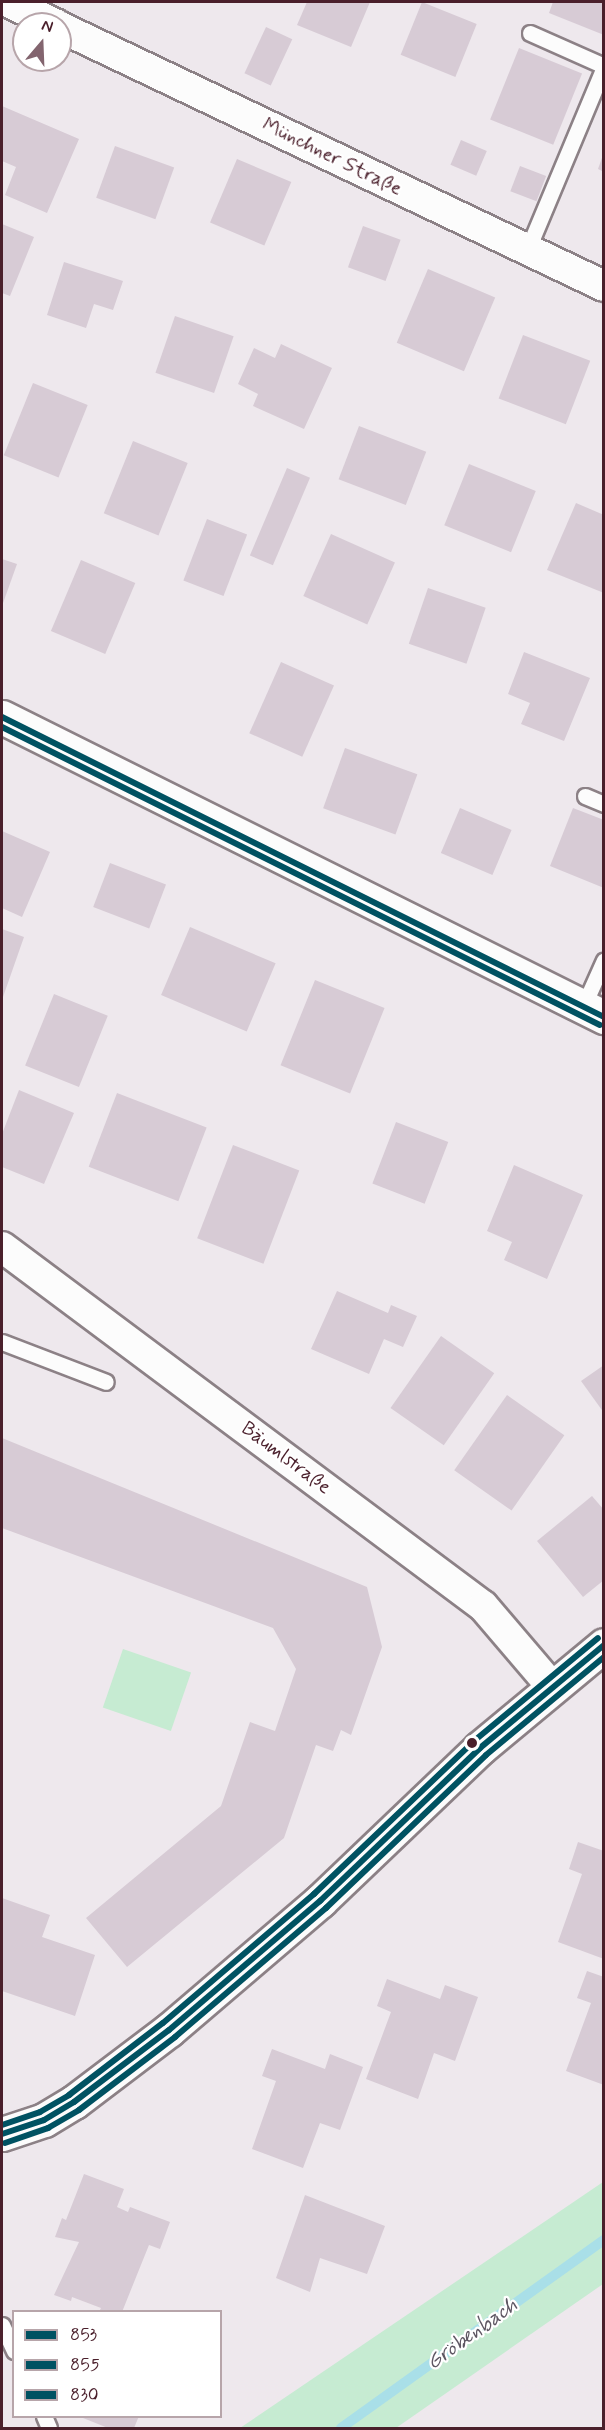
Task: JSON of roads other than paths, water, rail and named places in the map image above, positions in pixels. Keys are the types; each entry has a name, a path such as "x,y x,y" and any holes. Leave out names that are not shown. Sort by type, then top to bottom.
{"street":[{"path":"8,2 29,12"},
{"name":"Münchner Straße","path":"72,33 603,286"},
{"path":"2,717 593,1012"},
{"name":"Bäumlstraße","path":"2,1247 483,1606 553,1688"},
{"path":"2,2134 54,2114 169,2030 312,1908 480,1748 603,1645"}],"lane":[{"path":"527,251 603,66 530,33"},
{"path":"585,796 603,804"},
{"path":"593,1012 603,960"},
{"path":"2,1342 106,1382"},
{"path":"2,2325 12,2347"}],"waterway":[{"name":"Gröbenbach","path":"341,2428 604,2240"}]}
